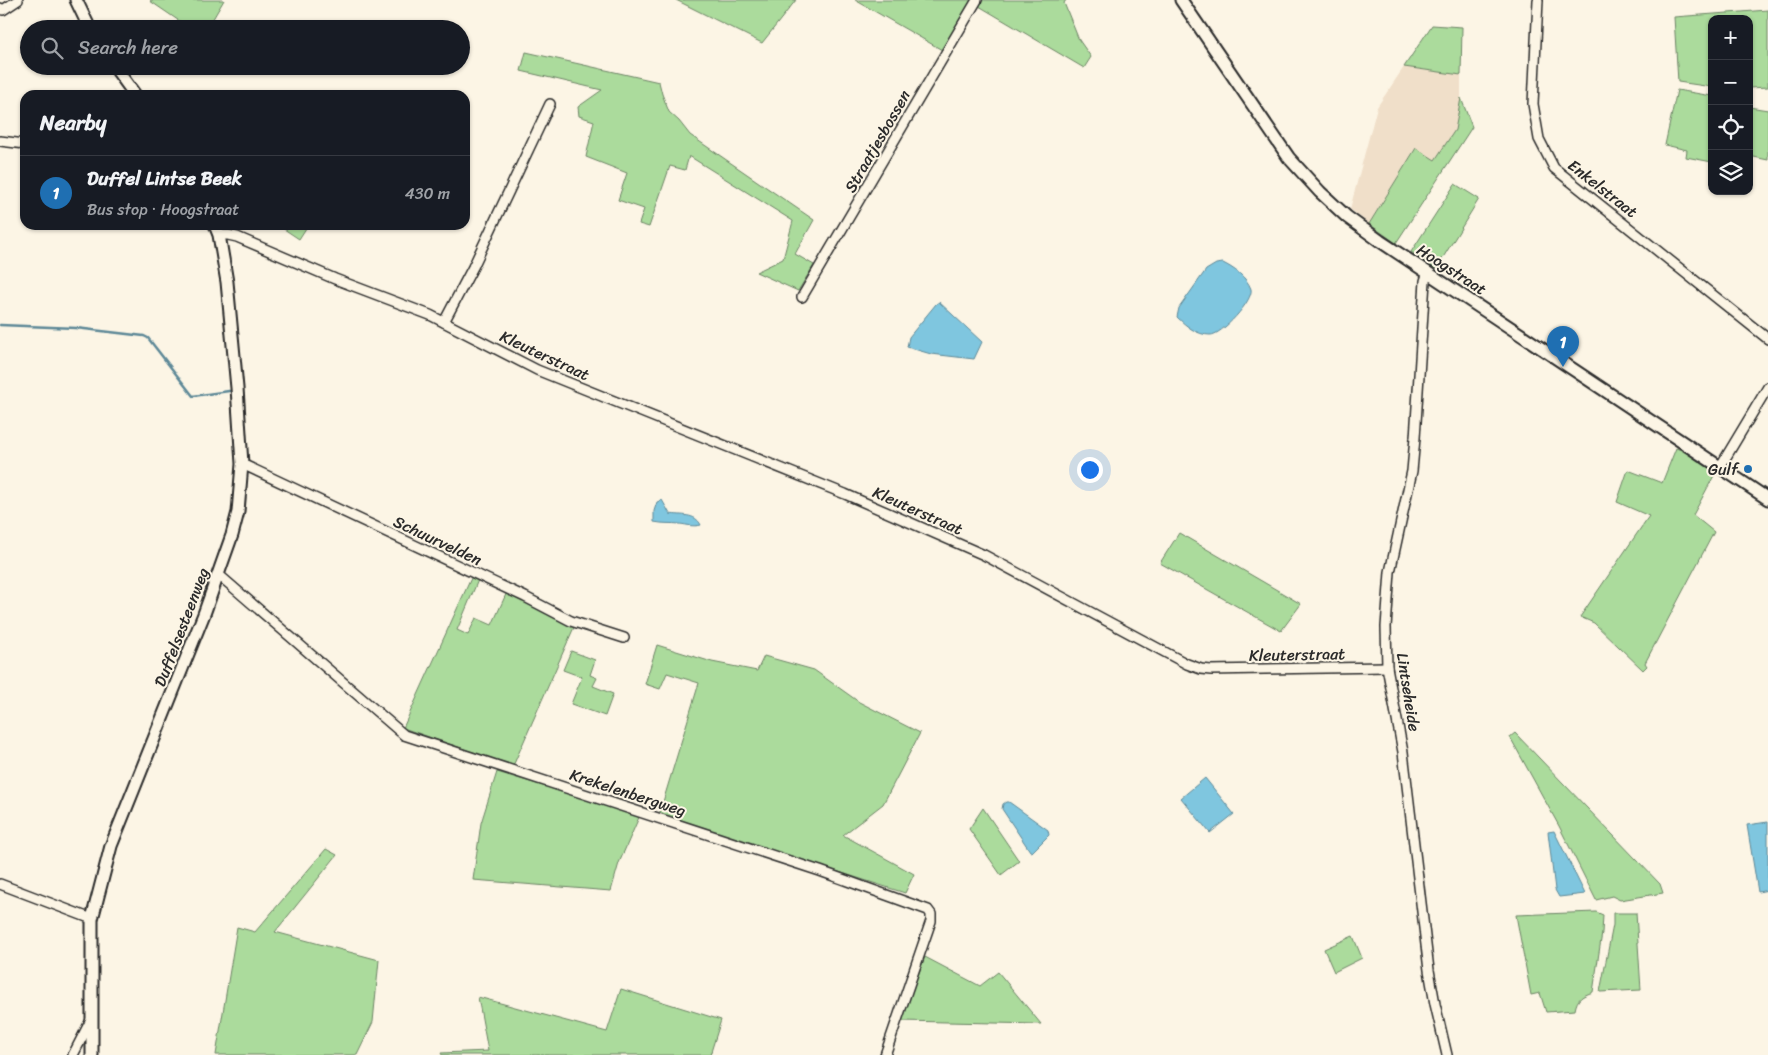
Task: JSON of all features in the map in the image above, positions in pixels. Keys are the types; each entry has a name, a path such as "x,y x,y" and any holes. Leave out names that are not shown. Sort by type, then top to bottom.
{"street":[{"path":"0,8 3,10 18,0"},
{"path":"76,0 86,20"},
{"name":"Straatjesbossen","path":"802,297 976,0"},
{"name":"Hoogstraat","path":"1181,0 1273,136 1306,178 1359,226 1768,499"},
{"name":"Enkelstraat","path":"1538,0 1533,104 1539,139 1554,168 1768,339"},
{"path":"121,75 131,90"},
{"path":"444,322 473,267 550,104"},
{"path":"0,141 20,143"},
{"name":"Kleuterstraat","path":"217,230 335,279 430,315 537,370 845,494 984,556 1187,664 1211,670 1387,667"},
{"name":"Duffelsesteenweg","path":"92,1055 92,919 111,846 219,575 238,512 242,464 237,388 227,282 217,230"},
{"name":"Lintseheide","path":"1428,272 1425,281 1420,379 1412,471 1390,572 1386,627 1387,667 1403,752 1429,970 1447,1055"},
{"path":"1720,467 1768,387"},
{"name":"Schuurvelden","path":"242,464 571,620 624,638"},
{"name":"Krekelenbergweg","path":"219,575 404,735 820,871 928,910 931,914 931,921 885,1055"},
{"path":"0,884 92,919"},
{"name":"Duffelsesteenweg","path":"73,1055 91,1020"}],"shaded area":[{"path":"1404,67 1461,75 1461,98 1455,130 1435,160 1416,148 1369,224 1350,209 1377,107"}],"green space":[{"path":"224,0 212,20 178,20 150,1"},
{"path":"676,0 796,0 762,43"},
{"path":"855,0 972,0 942,50"},
{"path":"983,0 1066,0 1064,3 1079,40 1091,57 1084,68 979,6"},
{"path":"1768,10 1768,87 1753,88 1753,15 1708,15 1708,86 1678,82 1674,17"},
{"path":"1432,25 1462,27 1461,75 1404,67"},
{"path":"526,52 659,82 669,112 690,135 814,220 795,254 814,265 798,291 756,272 783,259 793,221 689,156 685,170 670,166 649,227 639,224 644,209 618,200 627,173 586,157 594,121 579,116 578,107 602,90 521,71"},
{"path":"1677,90 1708,95 1708,161 1686,157 1687,150 1665,145"},
{"path":"1461,98 1472,127 1396,243 1369,224 1416,148 1435,160 1455,130"},
{"path":"1753,108 1768,110 1768,160 1753,157"},
{"path":"1455,184 1479,199 1436,269 1411,252"},
{"path":"286,230 305,230 299,239"},
{"path":"1676,448 1717,470 1693,515 1714,532 1645,663 1647,666 1643,670 1594,623 1580,617 1649,516 1617,502 1628,470 1662,483"},
{"path":"1179,533 1301,604 1281,631 1160,563"},
{"path":"472,576 478,580 457,630 468,635 476,618 492,625 507,592 575,625 513,766 403,728"},
{"path":"657,645 712,662 757,671 764,656 814,670 859,702 920,733 883,804 843,835 914,874 905,893 659,815 699,683 667,673 660,689 645,684"},
{"path":"571,651 595,660 590,675 597,678 593,686 613,694 605,716 571,704 582,677 563,670"},
{"path":"1515,733 1660,884 1663,893 1620,900 1612,896 1596,900 1559,826 1510,737"},
{"path":"497,772 640,815 619,863 611,891 473,880 481,823"},
{"path":"983,808 1019,861 1001,875 969,829"},
{"path":"326,849 337,855 275,932 379,960 373,1022 357,1055 216,1055 237,927 255,932"},
{"path":"1596,912 1603,915 1593,992 1581,998 1575,1010 1546,1012 1540,993 1531,995 1516,915"},
{"path":"1613,913 1636,913 1641,990 1600,992 1613,925"},
{"path":"1353,936 1362,958 1334,972 1324,949"},
{"path":"925,957 980,986 998,972 1041,1024 900,1021"},
{"path":"621,989 721,1020 710,1055 442,1055 441,1053 488,1051 478,997 607,1032"}],"water":[{"path":"1223,263 1243,277 1251,289 1251,294 1242,309 1229,324 1215,334 1205,335 1188,327 1177,317 1179,308 1206,270 1216,264"},
{"path":"939,302 982,342 974,359 931,354 907,347 909,337"},
{"path":"662,500 670,514 695,518 701,525 693,526 654,522 654,511 657,502"},
{"path":"1205,778 1234,814 1210,833 1181,798"},
{"path":"1009,802 1048,830 1049,835 1032,852 1002,809 1003,804"},
{"path":"1768,822 1768,890 1758,892 1747,825"},
{"path":"1554,831 1585,894 1559,897 1555,890 1548,832"}],"waterway":[{"path":"0,325 76,328 144,336 148,338 193,396 229,391"}],"place":[{"name":"Duffel Lintse Beek","path":"1563,367"},
{"name":"Gulf","path":"1748,469"}]}
